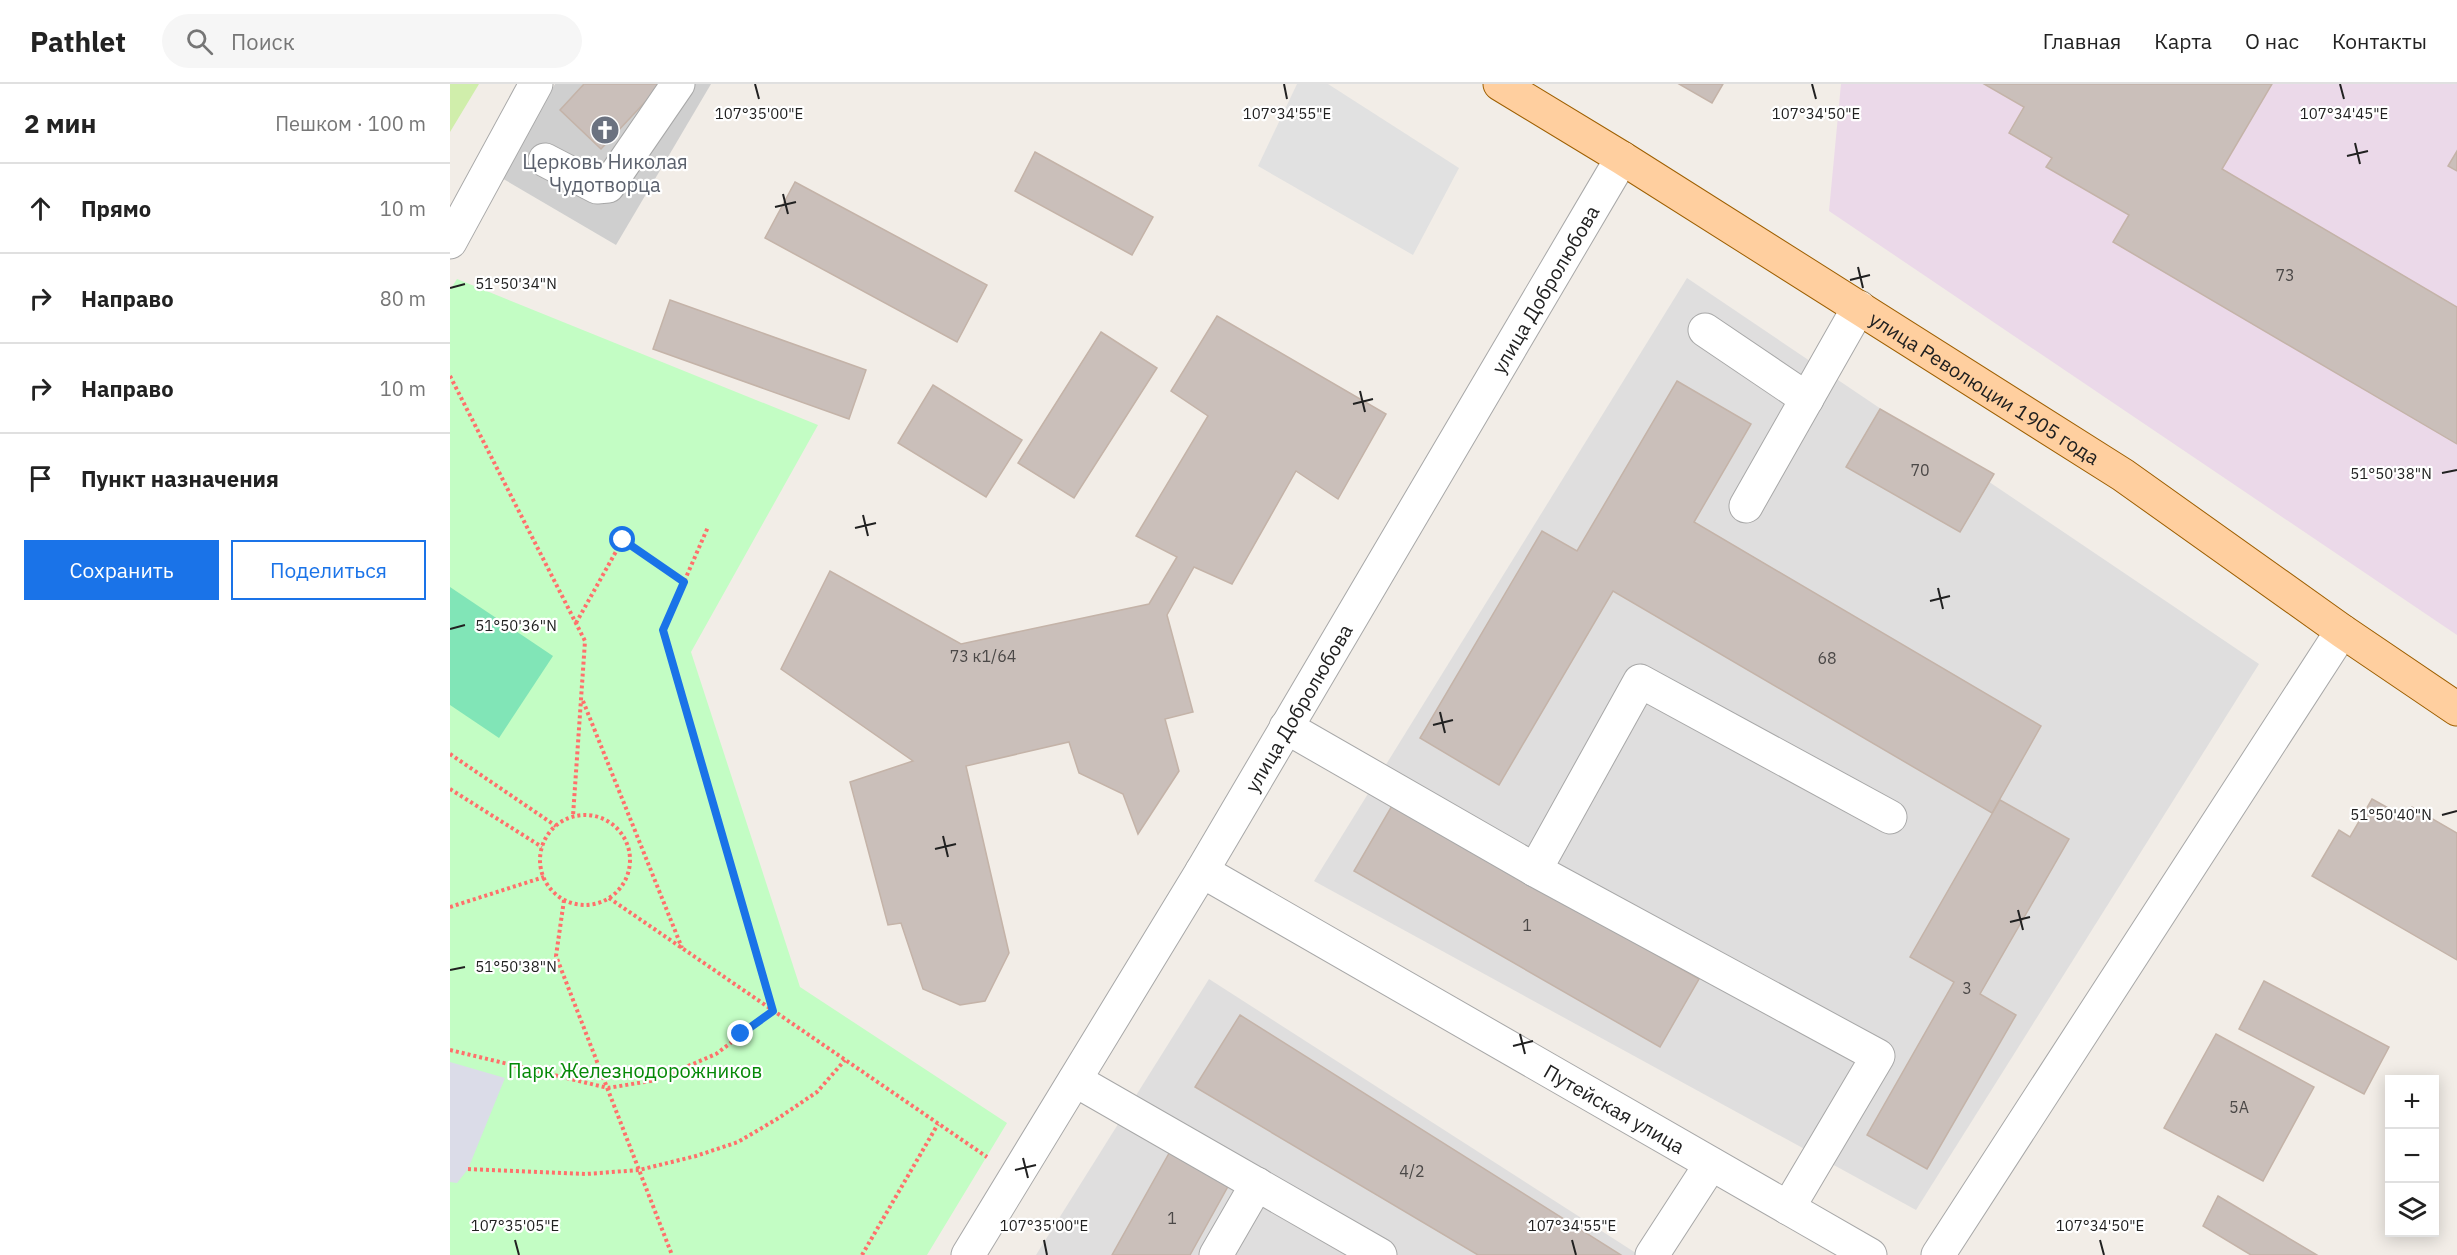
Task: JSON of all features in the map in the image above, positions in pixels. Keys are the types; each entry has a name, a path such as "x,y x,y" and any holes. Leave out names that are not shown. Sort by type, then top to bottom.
{"main road":[{"name":"улица Революции 1905 года","path":"1500,84 1623,158 2122,475 2342,631 2457,709"}],"street":[{"path":"450,242 536,84"},
{"path":"545,160 597,187 608,186 678,84"},
{"name":"улица Добролюбова","path":"968,1255 1202,871 1623,158"},
{"path":"1746,506 1860,308"},
{"path":"1706,330 1807,399"},
{"path":"1938,1255 2342,631"},
{"path":"1535,870 1640,681 1890,817"},
{"path":"1286,727 1535,870 1878,1056 1788,1208"},
{"name":"Путейская улица","path":"1202,871 1870,1255"},
{"path":"1075,1080 1380,1255"},
{"path":"1652,1255 1710,1164"},
{"path":"1216,1255 1257,1184"}],"path":[{"path":"450,376 585,641 573,816"},
{"path":"708,527 663,630 773,1011"},
{"path":"576,623 623,540 684,582"},
{"path":"581,698 682,948"},
{"path":"450,754 556,826"},
{"path":"450,789 542,847"},
{"path":"586,814 601,817 623,834 629,848 631,862 628,876 609,898 594,904 579,904 564,900 552,890 544,878 540,862 542,847 549,833 556,826 573,816 586,814"},
{"path":"450,908 544,878"},
{"path":"609,898 1016,1177"},
{"path":"564,900 556,956 672,1255"},
{"path":"450,1050 608,1088 656,1080 716,1054 773,1011"},
{"path":"468,1169 586,1174 639,1170 696,1156 738,1142 817,1092 845,1060"},
{"path":"862,1255 938,1124"}],"shaded area":[{"name":"Церковь Николая Чудотворца","path":"555,84 711,84 616,245 500,177"},
{"path":"1297,84 1328,84 1459,168 1413,255 1258,166"},
{"path":"1841,84 2457,84 2457,635 1829,211"},
{"path":"1687,278 2259,664 1916,1210 1314,881"},
{"path":"1209,979 1639,1255 1036,1255"},
{"path":"450,1062 505,1078 468,1169 457,1183 450,1182"}],"green space":[{"path":"450,84 479,84 450,132"},
{"name":"Парк Железнодорожников","path":"457,279 818,425 691,652 800,987 1007,1123 927,1255 450,1255 450,290"},
{"path":"450,587 553,656 499,738 450,705"}],"building":[{"path":"584,84 662,84 601,149 560,110"},
{"path":"1679,84 1723,84 1712,103"},
{"path":"1984,84 2272,84 2222,169 2457,307 2457,444 2113,242 2129,215 2046,167 2052,158 2009,133 2024,107"},
{"path":"2457,151 2457,171 2448,166"},
{"path":"1035,152 1153,217 1132,255 1015,191"},
{"path":"795,182 987,285 957,342 765,238"},
{"path":"670,300 866,370 849,419 653,349"},
{"path":"1217,316 1386,414 1338,499 1296,471 1232,584 1194,567 1167,615 1193,712 1165,719 1179,771 1138,834 1123,794 1079,773 1069,742 966,766 1009,953 985,1001 960,1005 923,989 901,923 888,925 850,782 913,761 781,669 830,571 961,644 1149,604 1177,557 1136,536 1208,416 1171,391"},
{"path":"1101,332 1157,368 1074,498 1018,463"},
{"path":"1677,381 1751,424 1694,522 2041,726 1992,813 1613,591 1499,785 1420,738 1542,531 1577,551"},
{"path":"933,385 1022,440 986,497 898,443"},
{"path":"1880,409 1994,474 1960,532 1846,467"},
{"path":"2372,799 2406,818 2412,807 2457,833 2457,960 2312,876 2339,830 2350,837"},
{"path":"2000,800 2069,839 1980,994 2016,1015 1927,1169 1867,1135 1954,982 1910,957"},
{"path":"1393,804 1699,979 1660,1047 1354,871"},
{"path":"2264,981 2389,1047 2364,1094 2239,1029"},
{"path":"1240,1015 1621,1255 1478,1255 1195,1087"},
{"path":"2216,1034 2314,1087 2263,1181 2164,1128"},
{"path":"1172,1148 1231,1181 1190,1255 1112,1255"},
{"path":"2218,1196 2317,1255 2251,1255 2203,1226"}],"place":[{"name":"Церковь Николая Чудотворца","path":"605,130"}],"route":[{"path":"623,540 684,582 663,630 773,1011 741,1034"}]}
